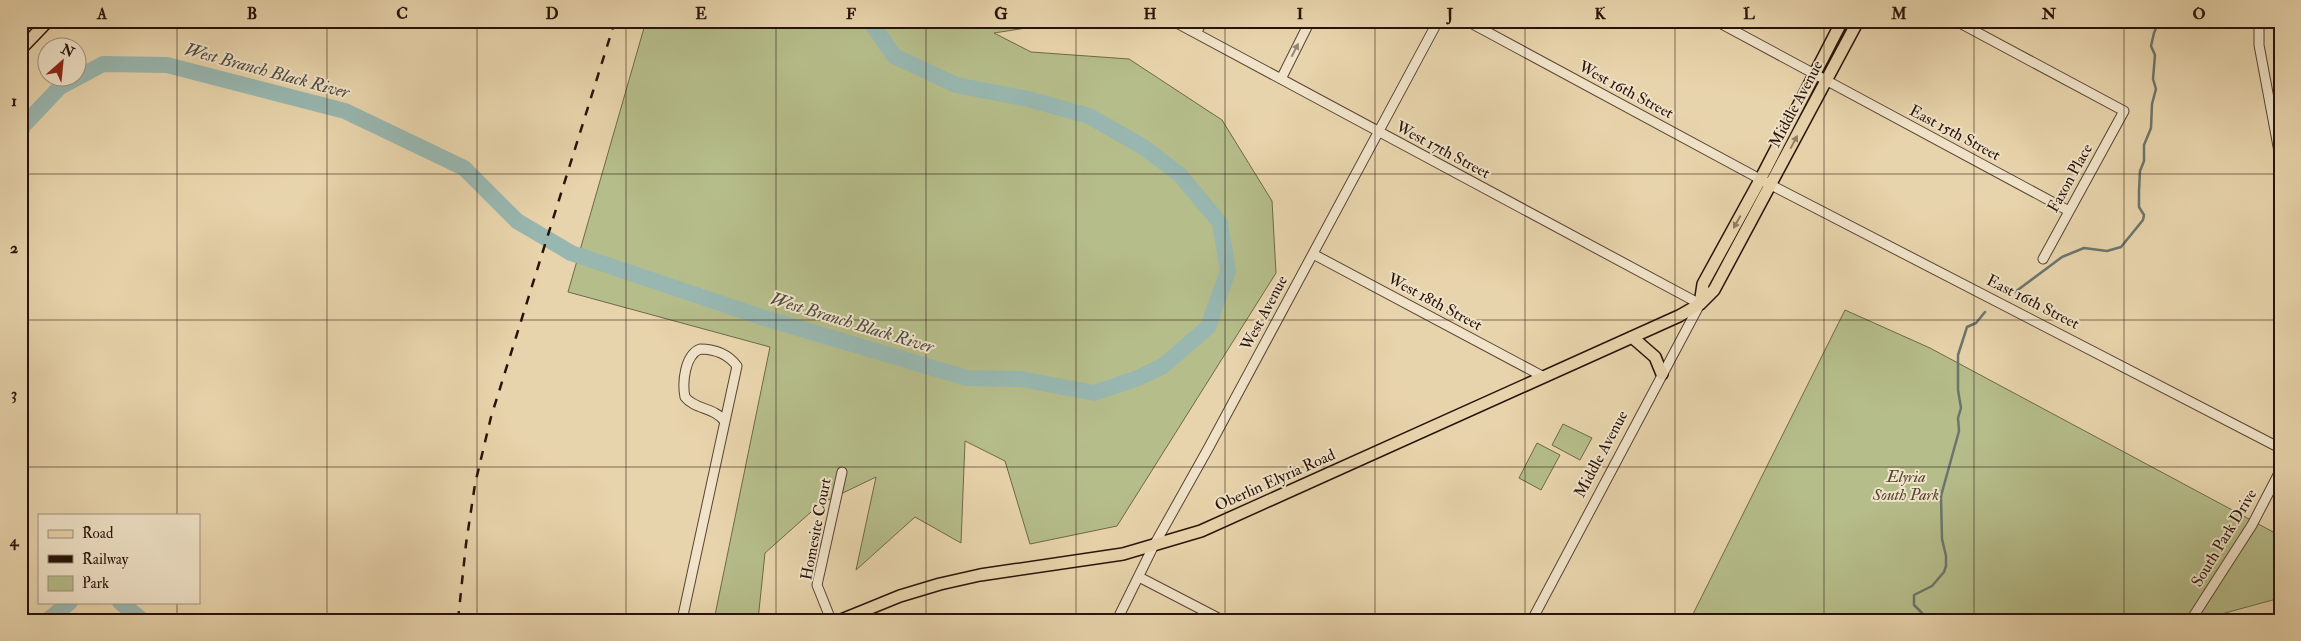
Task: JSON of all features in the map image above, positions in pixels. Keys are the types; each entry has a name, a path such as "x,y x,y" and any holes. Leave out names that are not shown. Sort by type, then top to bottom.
{"main road":[{"path":"21,49 48,21"},
{"name":"Middle Avenue","path":"1700,304 1714,290 1766,183 1814,74 1842,21"},
{"name":"Middle Avenue","path":"1766,183 1827,81 1858,21"},
{"name":"Oberlin Elyria Road","path":"841,620 900,596 940,584 1123,554 1153,547 1201,531 1679,316 1700,304"},
{"path":"1632,337 1655,356 1662,374"}],"street":[{"name":"West 17th Street","path":"1173,21 1378,133 1700,304"},
{"path":"1196,33 1203,21"},
{"path":"1281,79 1310,21"},
{"name":"West Avenue","path":"1117,620 1153,547 1209,447 1438,21"},
{"name":"West 16th Street","path":"1467,21 1766,183"},
{"name":"East 15th Street","path":"1716,21 2069,211"},
{"name":"Faxon Place","path":"1956,21 2124,111 2043,259"},
{"path":"2260,21 2259,45 2280,157"},
{"name":"East 16th Street","path":"1766,183 2280,448"},
{"name":"West 18th Street","path":"1313,254 1544,377"},
{"name":"Middle Avenue","path":"1532,620 1700,304"},
{"path":"725,422 720,415 688,401 684,392 686,374 691,356 700,349 724,354 732,359 737,366"},
{"path":"682,620 739,356"},
{"name":"South Park Drive","path":"2191,620 2252,525 2280,471"},
{"name":"Homesite Court","path":"832,620 817,585 842,472"},
{"path":"1138,577 1222,620"}],"green space":[{"path":"646,21 1042,21 1039,26 994,33 1031,52 1129,59 1222,120 1272,201 1276,273 1117,526 1030,544 1005,461 965,441 961,543 915,517 856,570 876,477 820,504 765,553 758,620 714,620 770,347 568,292"},
{"name":"Elyria South Park","path":"1845,310 1930,348 2277,534 2280,550 2280,598 2214,616 2215,620 1690,620"},
{"path":"1563,424 1592,438 1580,460 1552,445"},
{"path":"1537,443 1560,455 1541,490 1519,478"}],"waterway":[{"name":"West Branch Black River","path":"21,132 23,126 60,87 103,64 167,65 345,111 464,168 517,221 571,253 764,318 967,378 1021,379 1094,393 1138,378 1163,366 1208,327 1228,271 1220,223 1180,175 1145,148 1089,116 1028,99 956,85 894,56 870,21"},
{"path":"2015,292 2062,257 2084,248 2107,251 2121,247 2143,220 2144,215 2139,207 2140,171 2144,161 2144,145 2151,128 2152,104 2156,89 2153,79 2155,55 2151,46 2159,21"},
{"path":"1922,613 1914,605 1914,595 1932,586 1944,572 1946,566 1942,539 1941,496 1959,431 1958,418 1961,408 1958,390 1958,355 1967,327 1976,323 1985,312"},
{"name":"West Branch Black River","path":"48,620 68,604"},
{"name":"West Branch Black River","path":"122,604 142,620"}],"railway":[{"path":"458,620 475,484 491,417 615,21"}]}
